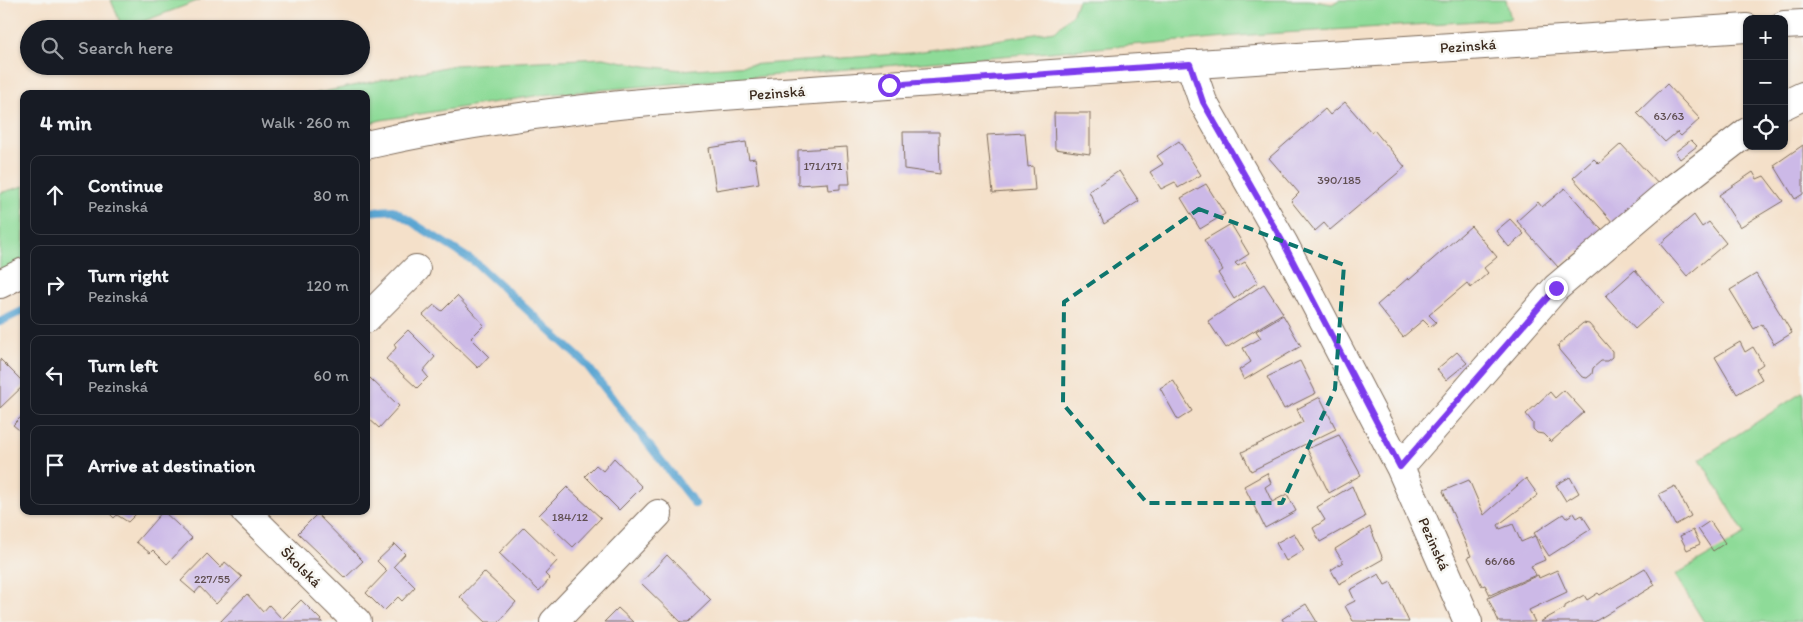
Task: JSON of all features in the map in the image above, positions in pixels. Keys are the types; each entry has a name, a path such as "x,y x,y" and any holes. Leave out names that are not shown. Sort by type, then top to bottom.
{"street":[{"path":"1788,25 1803,24"},
{"name":"Pezinská","path":"370,144 478,122 662,101 1743,28"},
{"name":"Pezinská","path":"1190,64 1203,102 1284,244 1400,467 1468,622"},
{"path":"1788,103 1803,96"},
{"path":"1400,467 1556,288 1664,196 1743,135"},
{"path":"370,314 416,269"},
{"path":"0,284 20,274"},
{"path":"554,622 658,514"},
{"name":"Školská","path":"249,515 357,622"}],"highlighted area":[{"path":"1199,209 1344,265 1335,389 1282,503 1147,503 1063,404 1064,302"}],"green space":[{"path":"111,0 200,0 147,20 119,20"},
{"path":"1078,0 1309,0 1332,4 1339,0 1506,0 1511,19 1250,35 541,95 370,123 370,90 333,90 455,65 603,58 645,66 682,70 910,53 1055,31 1073,13"},
{"path":"20,187 20,263 0,274 0,193"},
{"path":"1803,392 1803,622 1704,622 1675,575 1745,534 1700,459"}],"building":[{"path":"1667,84 1700,119 1681,136 1677,132 1665,142 1637,113"},
{"path":"1345,102 1371,132 1374,130 1405,167 1330,230 1324,223 1315,231 1291,201 1299,193 1269,158 1325,109 1330,115"},
{"path":"1054,113 1090,113 1090,154 1055,149"},
{"path":"903,132 939,132 940,174 904,169"},
{"path":"1025,133 1028,167 1033,166 1035,190 993,193 987,135"},
{"path":"1691,140 1697,146 1680,159 1675,152"},
{"path":"1179,141 1201,175 1178,188 1175,182 1161,189 1150,172 1163,164 1157,156"},
{"path":"746,142 749,159 755,158 759,183 716,190 709,148"},
{"path":"1621,144 1660,186 1614,224 1573,178 1594,159 1599,164"},
{"path":"1803,145 1803,194 1795,199 1774,165"},
{"path":"847,147 850,184 840,184 840,189 829,190 828,183 798,185 798,150"},
{"path":"1119,171 1139,201 1104,224 1089,191"},
{"path":"1753,172 1757,179 1764,176 1783,201 1740,227 1719,195"},
{"path":"1206,184 1225,214 1200,229 1181,198"},
{"path":"1565,188 1607,236 1585,256 1579,249 1558,267 1517,221 1538,202 1542,207"},
{"path":"1694,215 1702,227 1709,222 1726,243 1687,276 1660,244"},
{"path":"1510,219 1524,234 1509,247 1496,231"},
{"path":"1231,224 1249,254 1235,263 1238,266 1245,262 1258,282 1234,299 1218,273 1223,270 1204,240"},
{"path":"1471,226 1497,257 1484,268 1488,273 1471,288 1467,283 1429,315 1436,322 1430,327 1423,320 1403,337 1377,305"},
{"path":"1635,270 1664,303 1635,329 1606,296"},
{"path":"1756,274 1792,333 1774,344 1762,324 1754,329 1730,290"},
{"path":"1264,284 1283,313 1226,348 1208,321"},
{"path":"457,296 484,325 471,338 489,356 478,368 423,315 434,305 442,311"},
{"path":"1283,315 1301,346 1244,380 1239,370 1251,362 1243,348 1261,338 1256,331"},
{"path":"1583,323 1589,324 1612,351 1612,357 1607,361 1601,361 1593,368 1592,374 1587,378 1582,377 1559,350 1558,345"},
{"path":"408,330 435,357 423,371 428,377 417,388 386,359 396,348 394,344"},
{"path":"1740,342 1745,352 1753,347 1763,364 1756,369 1762,379 1737,394 1715,357"},
{"path":"1457,352 1467,363 1446,380 1437,369"},
{"path":"0,359 20,379 20,389 0,408"},
{"path":"1300,361 1316,393 1284,409 1267,377"},
{"path":"370,378 399,406 379,428 370,420"},
{"path":"1173,380 1192,411 1178,420 1160,388"},
{"path":"1564,390 1584,412 1551,442 1543,434 1537,433 1533,429 1533,423 1526,414 1550,392 1555,398"},
{"path":"1320,397 1336,429 1251,471 1242,452 1303,422 1297,409"},
{"path":"20,418 20,431 13,425"},
{"path":"1339,435 1361,475 1329,493 1307,449"},
{"path":"614,458 642,487 619,510 585,476 596,465 603,471"},
{"path":"1267,473 1271,483 1265,487 1272,502 1287,494 1296,511 1265,528 1244,486"},
{"path":"1570,477 1579,493 1566,501 1556,485"},
{"path":"1526,478 1538,495 1498,525 1500,529 1513,524 1521,542 1535,536 1545,560 1531,566 1536,575 1490,595 1485,585 1482,586 1468,557 1471,556 1443,491 1469,480 1484,515"},
{"path":"1352,486 1365,517 1320,542 1313,528 1325,520 1317,507"},
{"path":"1675,486 1691,516 1675,525 1659,494"},
{"path":"567,487 601,518 573,547 539,515"},
{"path":"1574,513 1577,518 1582,515 1591,529 1549,556 1534,533 1563,514 1566,518"},
{"path":"117,515 135,515 128,522"},
{"path":"160,515 167,515 192,538 167,564 153,550 150,553 136,542"},
{"path":"318,515 363,561 345,578 298,533"},
{"path":"1710,521 1725,543 1713,551 1698,529"},
{"path":"524,527 558,560 545,574 550,579 539,591 499,553"},
{"path":"1370,527 1383,559 1339,584 1331,570 1343,562 1335,549"},
{"path":"1693,530 1700,544 1687,550 1680,536"},
{"path":"1294,533 1304,550 1286,561 1276,543"},
{"path":"395,544 405,554 394,566 415,587 402,601 398,597 384,611 366,593 387,571 377,561"},
{"path":"207,554 221,568 225,562 242,577 216,604 200,587 195,593 181,581"},
{"path":"667,555 711,600 688,622 681,622 641,583"},
{"path":"1645,568 1655,585 1594,622 1540,622 1584,595 1587,600 1598,593 1600,595"},
{"path":"1557,570 1567,592 1529,610 1535,622 1499,622 1488,598 1538,575 1539,578"},
{"path":"484,572 516,602 499,622 486,622 460,597"},
{"path":"1379,574 1385,585 1391,582 1409,622 1353,621 1345,606 1355,601 1350,590"},
{"path":"247,594 263,612 269,605 282,619 301,600 323,622 220,622"},
{"path":"1306,604 1317,622 1284,622 1282,619"},
{"path":"618,608 633,622 604,622"}],"waterway":[{"path":"370,212 393,210 476,263 585,363 695,504"},
{"path":"0,322 20,312"}],"route":[{"path":"889,85 1190,64 1203,102 1284,244 1400,467 1556,288"}]}
